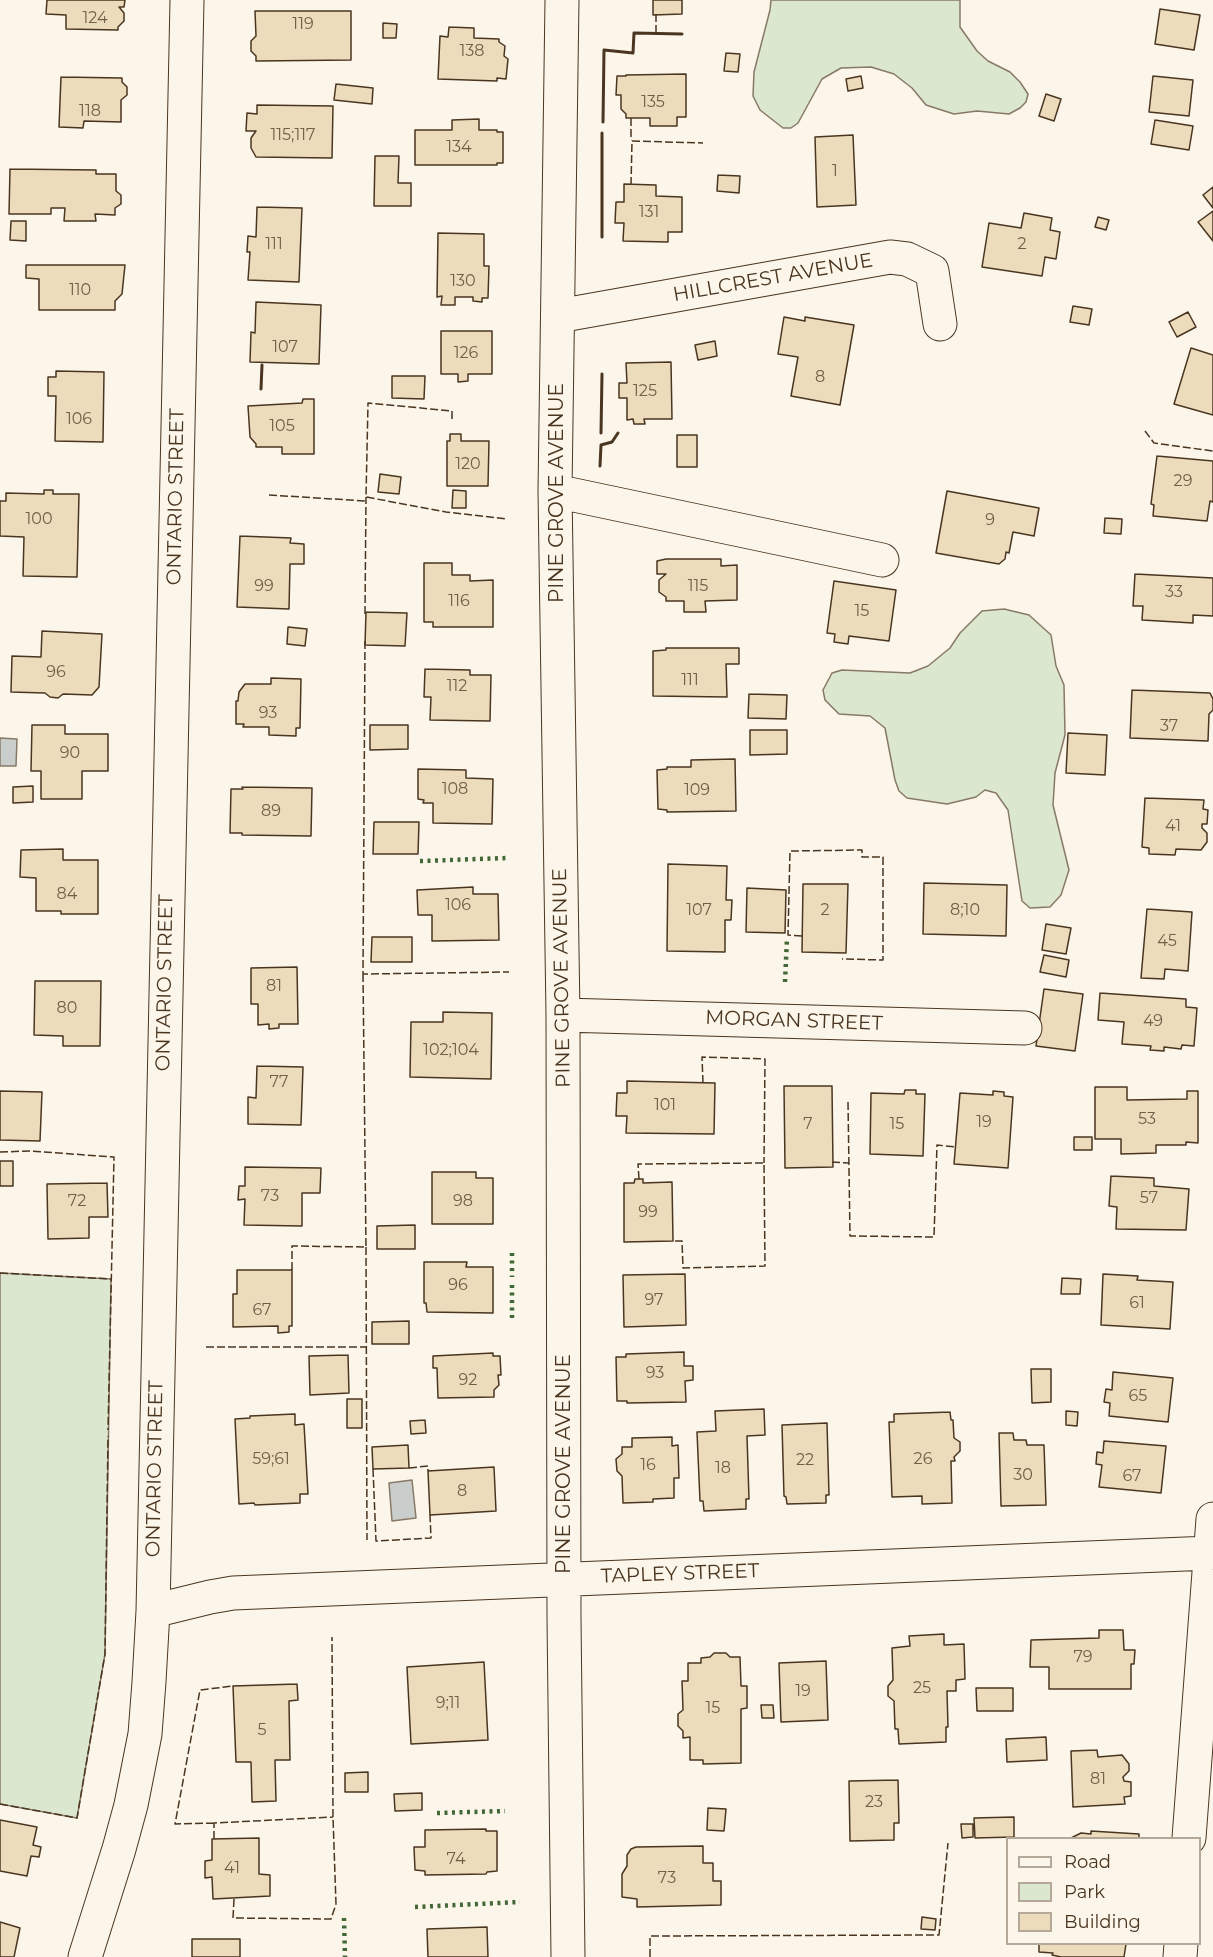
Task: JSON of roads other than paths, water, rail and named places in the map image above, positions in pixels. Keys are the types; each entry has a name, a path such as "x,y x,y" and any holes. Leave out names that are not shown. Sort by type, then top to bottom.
{"street":[{"name":"ONTARIO STREET","path":"85,1957 119,1849 139,1766 150,1682 187,0"},
{"name":"PINE GROVE AVENUE","path":"562,0 555,491 563,1015 568,1957"},
{"name":"HILLCREST AVENUE","path":"558,316 890,257 907,259 932,271 940,324"},
{"path":"555,491 750,534 882,560"},
{"name":"MORGAN STREET","path":"563,1015 1025,1028"},
{"path":"1189,1837 1213,1519"},
{"name":"TAPLEY STREET","path":"153,1611 233,1593 1210,1554"}]}
